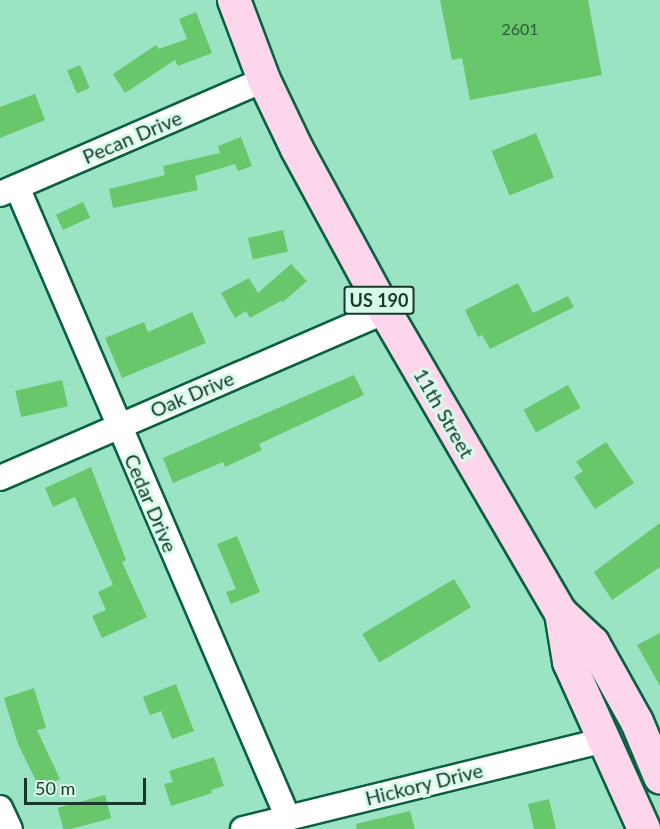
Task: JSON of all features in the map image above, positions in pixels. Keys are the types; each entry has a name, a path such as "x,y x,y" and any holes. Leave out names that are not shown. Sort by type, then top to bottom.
{"main road":[{"name":"11th Street","path":"234,0 264,80 297,149 385,311 561,613 569,662 644,829"},
{"name":"US 190","path":"561,613 593,643 637,722 658,768"},
{"path":"561,613 599,682 604,686 615,684"}],"street":[{"name":"Pecan Drive","path":"8,190 264,80"},
{"name":"Cedar Drive","path":"8,190 118,426 288,818"},
{"name":"Oak Drive","path":"0,478 385,311"},
{"name":"Hickory Drive","path":"243,829 606,740"},
{"path":"0,808 10,829"}],"building":[{"path":"440,0 588,0 602,75 470,100 462,58 452,60"},
{"path":"196,12 212,53 178,66 175,60 125,93 113,74 156,45 159,49 187,39 179,19"},
{"path":"80,65 90,88 77,93 67,70"},
{"path":"35,94 45,120 0,138 0,107"},
{"path":"536,133 554,178 509,195 491,151"},
{"path":"241,137 252,166 238,171 235,164 195,176 198,190 113,208 109,189 165,175 163,166 220,153 218,146"},
{"path":"83,202 90,217 63,230 56,215"},
{"path":"283,230 288,251 253,260 248,238"},
{"path":"291,264 307,281 283,302 250,318 246,311 235,318 221,293 249,278 258,293"},
{"path":"518,283 533,313 568,296 574,307 490,349 482,335 478,337 465,310"},
{"path":"192,312 206,343 122,378 105,338 144,322 148,332"},
{"path":"354,375 364,395 259,444 262,450 225,467 223,462 173,483 163,458"},
{"path":"62,380 68,406 21,417 15,391"},
{"path":"568,385 581,408 536,432 523,410"},
{"path":"606,442 634,483 595,509 574,477 583,471 576,462"},
{"path":"91,467 126,560 122,562 147,617 102,638 92,616 106,610 98,592 113,585 75,497 53,507 45,488"},
{"path":"660,523 660,567 612,600 594,572"},
{"path":"237,536 260,592 231,604 226,592 236,589 217,544"},
{"path":"454,579 471,607 379,662 362,634"},
{"path":"660,633 660,686 637,645"},
{"path":"176,684 194,731 172,739 161,711 150,715 143,697"},
{"path":"34,688 46,728 37,730 60,779 40,789 18,744 4,698"},
{"path":"214,757 224,786 211,790 212,793 171,806 164,784 173,782 169,771"},
{"path":"105,795 111,818 63,829 58,808"},
{"path":"549,799 556,829 534,829 528,804"},
{"path":"410,811 415,829 357,829 356,824"}]}
